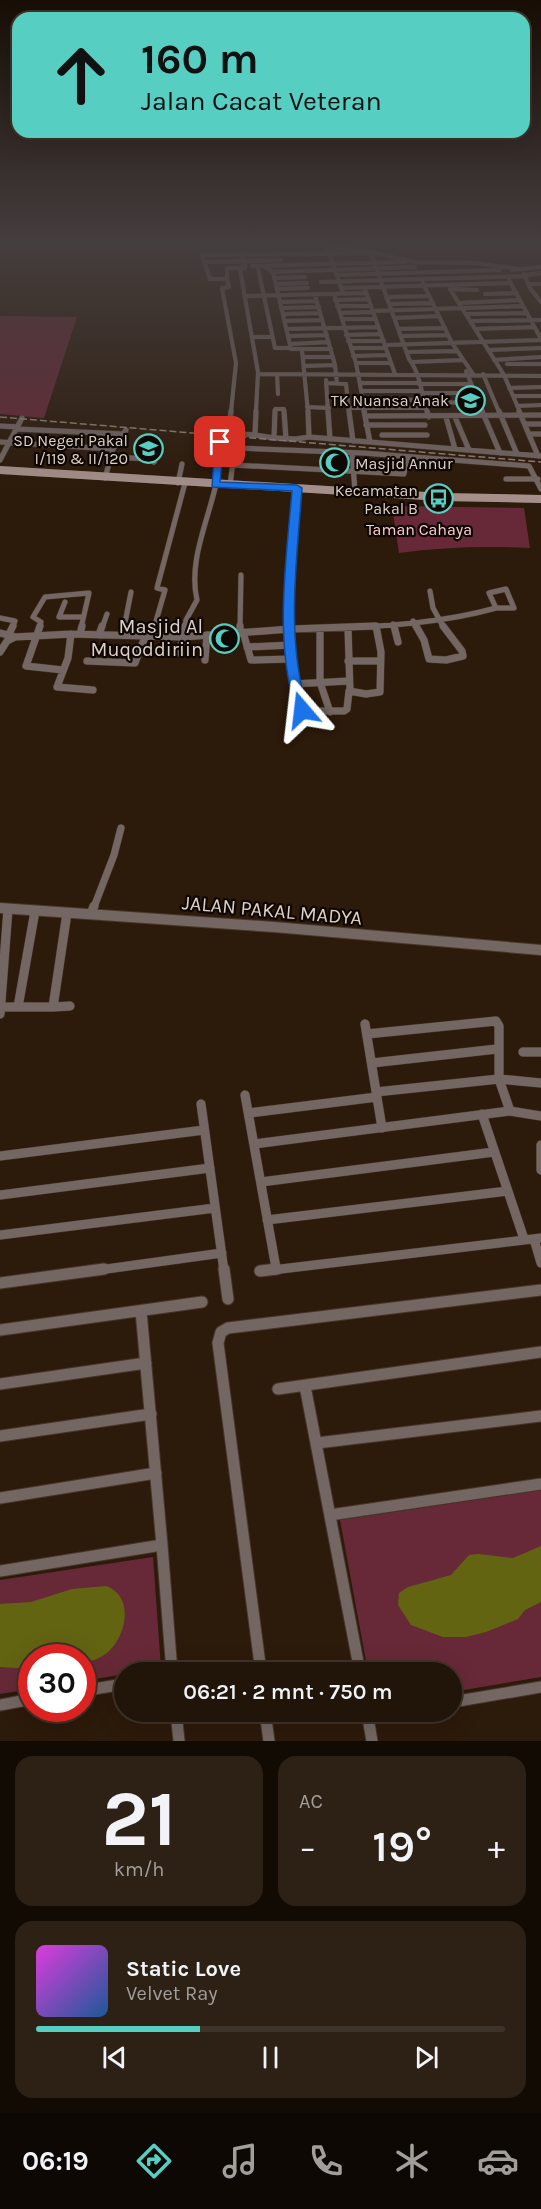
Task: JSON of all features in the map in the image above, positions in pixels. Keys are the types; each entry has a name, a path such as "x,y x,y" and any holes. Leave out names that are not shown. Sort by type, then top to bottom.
{"main road":[{"path":"0,471 181,483 214,488 230,485 296,491 355,491 541,499"}],"street":[{"path":"229,326 236,363 229,433 285,439 309,437 539,455 538,444 530,434 503,374 473,326"},
{"path":"251,326 258,373 255,435"},
{"path":"270,326 276,348 329,342"},
{"path":"291,347 286,328 370,326"},
{"path":"378,326 395,373"},
{"path":"431,447 425,425 427,417 425,404 415,365 407,352 398,327 433,326"},
{"path":"444,326 470,373 471,384 498,453"},
{"path":"351,348 541,340 534,326"},
{"path":"344,327 356,363 370,442"},
{"path":"324,328 336,365 337,383"},
{"path":"475,329 536,330"},
{"path":"478,334 536,330"},
{"path":"346,335 381,334"},
{"path":"401,336 448,335"},
{"path":"288,336 327,336"},
{"path":"253,337 272,337"},
{"path":"348,341 385,345"},
{"path":"291,347 302,350 331,349"},
{"path":"488,350 541,348"},
{"path":"302,350 306,373 309,437"},
{"path":"407,352 457,351"},
{"path":"353,356 388,355"},
{"path":"304,357 333,357"},
{"path":"495,362 541,357"},
{"path":"412,362 462,360"},
{"path":"495,362 541,364"},
{"path":"356,363 391,363"},
{"path":"305,366 336,365"},
{"path":"258,373 541,375"},
{"path":"258,373 306,373"},
{"path":"325,373 330,439"},
{"path":"470,373 503,374"},
{"path":"277,374 278,394"},
{"path":"483,374 517,454"},
{"path":"326,383 346,384 353,441"},
{"path":"360,383 471,384"},
{"path":"509,388 541,387"},
{"path":"361,391 476,393"},
{"path":"513,396 541,396"},
{"path":"362,399 425,404"},
{"path":"349,408 479,403"},
{"path":"517,406 541,405"},
{"path":"307,407 328,408"},
{"path":"274,438 275,409 284,408 285,439"},
{"path":"365,416 541,415"},
{"path":"446,417 455,449"},
{"path":"455,417 469,450"},
{"path":"0,460 22,418"},
{"path":"526,424 541,424"},
{"path":"366,425 425,425"},
{"path":"0,426 124,432 113,449 105,478"},
{"path":"368,434 427,435"},
{"path":"530,434 541,434"},
{"path":"382,435 384,443"},
{"path":"407,435 409,446"},
{"path":"0,442 113,449"},
{"path":"180,653 186,620 197,600 195,596 196,566 214,488 220,442"},
{"path":"230,485 235,447 391,455 529,466 538,479 541,489"},
{"path":"352,453 355,491"},
{"path":"110,457 152,459 155,460 154,462"},
{"path":"233,465 405,473 407,457"},
{"path":"87,661 135,663 148,637 165,590 157,588 181,483 182,464"},
{"path":"506,479 538,479"},
{"path":"296,491 289,595 293,684 303,711 346,710 347,693 350,691 348,628"},
{"path":"242,575 242,632 249,659 252,661 292,659"},
{"path":"0,633 8,638 71,634 183,637 291,629 376,626 472,615 496,608 514,608 509,593 503,589 489,593 496,608"},
{"path":"413,621 424,640 429,659 446,660 464,655 438,618 430,600 430,591"},
{"path":"122,635 131,592"},
{"path":"63,670 27,667 41,622 33,618 45,597 89,593 80,634"},
{"path":"65,602 59,617 82,617"},
{"path":"99,635 107,614"},
{"path":"0,618 15,621 0,652"},
{"path":"393,624 398,642"},
{"path":"350,691 366,694 380,692 381,650 376,626"},
{"path":"320,628 320,682 330,712"},
{"path":"71,634 68,658 58,687 93,690"},
{"path":"206,660 207,635"},
{"path":"247,647 292,645"},
{"path":"348,661 379,661"},
{"path":"293,684 349,681"},
{"path":"91,914 114,855 121,828"},
{"path":"0,1014 4,908"},
{"name":"JALAN PAKAL MADYA","path":"4,908 274,927 541,950"},
{"path":"18,1007 35,911"},
{"path":"53,1007 67,913"},
{"path":"0,1007 70,1006"},
{"path":"382,1128 366,1029 496,1021 499,1026 497,1049 499,1078 510,1111"},
{"path":"372,1063 497,1049"},
{"path":"523,1052 541,1052"},
{"path":"249,1113 499,1078 541,1083"},
{"path":"245,1095 276,1268"},
{"path":"201,1104 228,1299"},
{"path":"254,1144 510,1111 541,1116"},
{"path":"482,1114 507,1191 533,1239 541,1263"},
{"path":"0,1156 204,1130"},
{"path":"541,1144 541,1170"},
{"path":"261,1182 494,1152"},
{"path":"0,1195 210,1168"},
{"path":"267,1220 507,1191"},
{"path":"0,1235 216,1208"},
{"path":"260,1271 533,1239"},
{"path":"0,1283 222,1254"},
{"path":"260,1662 218,1343 221,1332 228,1328 293,1319 541,1290"},
{"path":"0,1330 202,1302"},
{"path":"141,1311 171,1662"},
{"path":"278,1389 541,1352"},
{"path":"0,1384 146,1363"},
{"path":"305,1386 358,1662"},
{"path":"0,1436 151,1414"},
{"path":"316,1443 541,1416"},
{"path":"0,1498 156,1473"},
{"path":"330,1515 541,1484"},
{"path":"0,1571 162,1545"},
{"path":"96,1689 114,1686"},
{"path":"462,1700 541,1687"},
{"path":"0,1705 18,1702"},
{"path":"177,1722 179,1741"},
{"path":"266,1722 269,1741"},
{"path":"369,1722 372,1741"}],"green space":[{"path":"0,326 74,326 44,418 0,414"},
{"name":"Taman Cahaya","path":"392,506 524,508 530,548 465,547 399,553"},
{"path":"541,1490 541,1677 462,1690 462,1662 366,1662 340,1520"},
{"path":"153,1557 161,1662 114,1662 114,1676 96,1679 96,1644 18,1644 18,1691 0,1694 0,1580"}],"shaded area":[{"path":"541,1546 541,1602 525,1610 518,1619 486,1632 466,1637 443,1637 411,1625 398,1605 399,1593 408,1587 451,1575 469,1555 513,1558"},
{"path":"106,1586 121,1598 125,1616 115,1644 96,1659 96,1644 18,1644 18,1668 0,1667 0,1604 31,1602 72,1589"}],"railway":[{"path":"0,417 541,462"}],"place":[{"name":"TK Nuansa Anak","path":"470,400"},
{"name":"SD Negeri Pakal I/119 & II/120","path":"149,449"},
{"name":"Masjid Annur","path":"334,463"},
{"name":"Kecamatan Pakal B","path":"439,499"},
{"name":"Masjid Al Muqoddiriin","path":"224,638"}],"route":[{"path":"220,442 215,485 297,488 289,595 293,684 302,710"}]}
